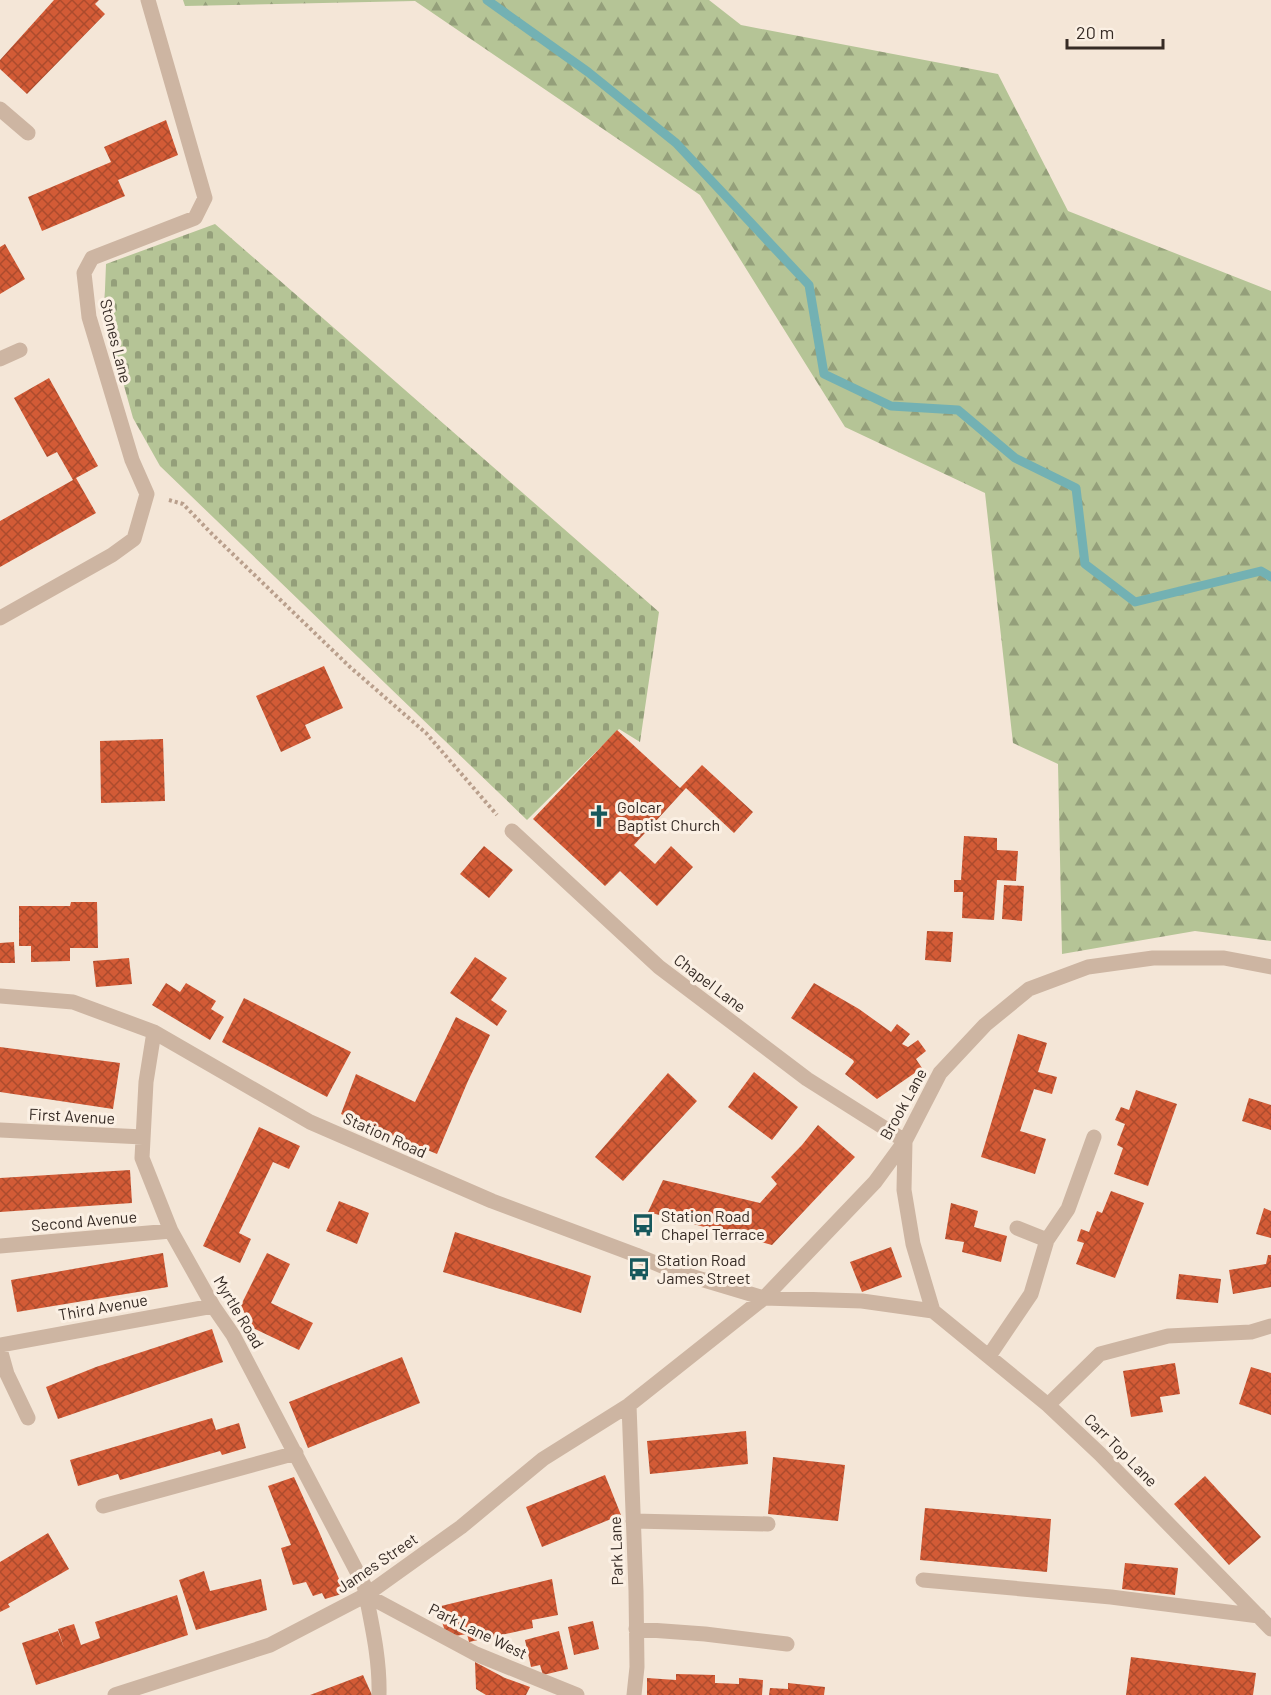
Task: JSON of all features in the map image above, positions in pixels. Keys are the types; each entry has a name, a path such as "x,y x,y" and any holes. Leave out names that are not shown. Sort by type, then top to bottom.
{"street":[{"name":"Stones Lane","path":"147,494 132,460 89,316 84,273 92,258 195,218 205,198 148,0"},
{"path":"0,109 28,133"},
{"path":"0,359 20,350"},
{"path":"0,618 112,555 134,539 147,494"},
{"name":"Chapel Lane","path":"512,831 659,967 807,1079 905,1141"},
{"name":"Brook Lane","path":"629,1405 764,1298 875,1182 905,1141 940,1073 985,1025 1029,989 1088,967 1153,958 1224,958 1271,967"},
{"name":"Station Road","path":"0,996 73,1002 154,1032 310,1122 492,1202 674,1271 764,1298"},
{"name":"Myrtle Road","path":"154,1032 146,1082 142,1158 171,1232 213,1306 233,1335 364,1585 375,1642 379,1695"},
{"name":"First Avenue","path":"0,1130 143,1137"},
{"path":"989,1356 1031,1294 1047,1239 1068,1209 1094,1137"},
{"path":"764,1298 862,1301 933,1311 913,1244 904,1190 905,1141"},
{"path":"1017,1228 1047,1239"},
{"name":"Second Avenue","path":"0,1246 171,1232"},
{"name":"Third Avenue","path":"0,1347 213,1306"},
{"name":"Carr Top Lane","path":"933,1311 1048,1405 1100,1454 1271,1629"},
{"path":"1048,1405 1100,1354 1168,1336 1251,1332 1271,1326"},
{"path":"0,1347 7,1374 28,1418"},
{"name":"Park Lane","path":"629,1405 637,1667 634,1695"},
{"name":"James Street","path":"115,1695 270,1645 366,1595 461,1527 543,1459 629,1405"},
{"path":"103,1506 296,1453"},
{"path":"633,1521 768,1524"},
{"path":"923,1580 1112,1597 1259,1616"},
{"name":"Park Lane West","path":"366,1595 476,1654 577,1695"},
{"path":"636,1629 705,1634 787,1644"}],"path":[{"path":"147,494 183,504 350,667 426,734 512,831"}],"green space":[{"path":"183,0 709,0 741,25 998,74 1068,211 1271,291 1271,941 1195,931 1062,954 1058,764 1013,743 985,493 845,427 700,195 415,1 185,6"},
{"path":"215,224 659,612 640,742 619,729 527,820 160,466 133,418 104,314 106,264"}],"building":[{"path":"54,0 99,0 95,4 105,14 27,94 0,69 0,60"},
{"path":"166,120 178,155 118,180 125,196 42,231 28,197 111,162 104,147"},
{"path":"5,244 25,279 0,294 0,247"},
{"path":"49,378 98,466 76,478 96,513 0,567 0,521 73,480 57,452 47,457 14,398"},
{"path":"324,666 343,708 305,725 311,738 281,752 256,696"},
{"name":"Golcar Baptist Church","path":"617,730 680,788 702,765 753,812 734,833 686,788 634,845 655,864 671,846 693,867 657,906 620,871 605,886 533,819"},
{"path":"163,739 165,801 101,803 100,741"},
{"path":"964,836 997,838 997,850 1018,851 1016,881 997,880 994,920 962,918 963,892 954,892 954,880 961,880"},
{"path":"484,846 513,870 489,898 460,874"},
{"path":"1004,885 1024,886 1022,921 1002,919"},
{"path":"71,902 97,902 98,948 70,948 70,961 31,962 31,946 19,946 19,906 70,906"},
{"path":"927,931 953,932 951,962 925,960"},
{"path":"14,942 15,963 0,963 0,943"},
{"path":"475,957 507,978 491,1000 507,1011 497,1026 450,993"},
{"path":"129,958 132,984 96,987 93,961"},
{"path":"166,983 180,992 186,983 216,1001 211,1009 224,1017 210,1040 152,1005"},
{"path":"814,983 859,1009 891,1032 897,1024 910,1034 902,1044 908,1047 918,1040 926,1051 916,1059 922,1068 877,1099 845,1074 854,1062 853,1060 791,1018"},
{"path":"244,998 351,1052 327,1097 222,1042"},
{"path":"456,1017 490,1035 437,1154 341,1114 356,1074 415,1102"},
{"path":"1018,1034 1047,1043 1038,1072 1057,1077 1052,1094 1034,1089 1020,1131 1046,1139 1035,1174 981,1157"},
{"path":"0,1047 120,1063 113,1109 0,1092"},
{"path":"754,1072 798,1107 772,1140 728,1107"},
{"path":"668,1073 697,1101 623,1181 595,1157"},
{"path":"1136,1090 1177,1104 1148,1186 1114,1174 1123,1148 1117,1145 1125,1124 1115,1120 1121,1107 1129,1110"},
{"path":"1249,1098 1271,1105 1271,1130 1242,1121"},
{"path":"818,1125 855,1157 772,1245 648,1212 663,1180 760,1203 777,1184 771,1177"},
{"path":"259,1127 300,1146 289,1169 273,1162 239,1233 251,1239 240,1263 203,1246"},
{"path":"130,1170 132,1203 0,1212 0,1178"},
{"path":"1111,1191 1144,1203 1115,1278 1076,1264 1084,1243 1077,1241 1081,1229 1089,1232 1097,1211 1102,1213"},
{"path":"339,1201 369,1213 357,1244 326,1231"},
{"path":"951,1203 978,1211 974,1227 1007,1236 1001,1262 962,1252 964,1242 945,1239"},
{"path":"1264,1208 1271,1211 1271,1238 1256,1234"},
{"path":"455,1232 591,1276 581,1313 443,1272"},
{"path":"891,1247 902,1277 862,1292 850,1262"},
{"path":"163,1253 168,1287 17,1312 11,1280"},
{"path":"267,1253 290,1264 271,1303 313,1323 299,1350 251,1327 241,1305"},
{"path":"1268,1255 1271,1255 1271,1287 1233,1294 1229,1270 1266,1264"},
{"path":"1179,1274 1221,1279 1218,1303 1176,1299"},
{"path":"212,1329 223,1362 58,1419 46,1387 96,1367"},
{"path":"402,1357 420,1403 308,1448 289,1402"},
{"path":"1175,1363 1180,1394 1160,1397 1163,1412 1131,1417 1123,1371"},
{"path":"1251,1367 1271,1373 1271,1415 1239,1404"},
{"path":"212,1418 216,1430 239,1423 246,1448 222,1455 220,1451 120,1480 118,1474 78,1486 70,1460"},
{"path":"746,1431 748,1464 650,1474 647,1441"},
{"path":"773,1457 845,1465 838,1521 768,1514"},
{"path":"605,1475 621,1515 542,1547 526,1507"},
{"path":"1205,1476 1261,1537 1229,1565 1174,1504"},
{"path":"294,1477 345,1593 325,1599 322,1593 313,1596 306,1582 293,1585 281,1548 291,1545 268,1486"},
{"path":"925,1508 1051,1519 1047,1572 920,1560"},
{"path":"48,1533 69,1569 8,1604 10,1607 0,1612 0,1562"},
{"path":"1125,1563 1178,1568 1175,1595 1122,1589"},
{"path":"204,1571 210,1591 261,1579 267,1610 196,1630 179,1580"},
{"path":"552,1579 558,1615 532,1620 533,1628 469,1642 467,1634 455,1636 445,1631 437,1607"},
{"path":"177,1595 188,1635 36,1685 22,1643 58,1631 64,1648 58,1629 74,1624 81,1645 100,1638 95,1622"},
{"path":"593,1621 599,1649 574,1655 568,1627"},
{"path":"559,1631 568,1669 543,1675 540,1665 531,1667 525,1640"},
{"path":"1131,1657 1256,1673 1253,1695 1126,1695"},
{"path":"475,1662 505,1678 530,1687 526,1695 486,1695 476,1689"},
{"path":"676,1674 715,1675 715,1683 739,1684 739,1678 763,1680 762,1695 647,1695 647,1678 676,1680"},
{"path":"363,1675 372,1695 310,1695"},
{"path":"788,1683 825,1687 824,1695 769,1695 770,1688 788,1689"}],"waterway":[{"path":"487,0 588,72 676,143 809,285 824,374 891,406 958,410 1015,458 1076,488 1085,564 1135,602 1261,571 1271,577"}],"place":[{"name":"Golcar Baptist Church","path":"599,816"},
{"name":"Station Road Chapel Terrace","path":"643,1225"},
{"name":"Station Road James Street","path":"639,1269"}]}
